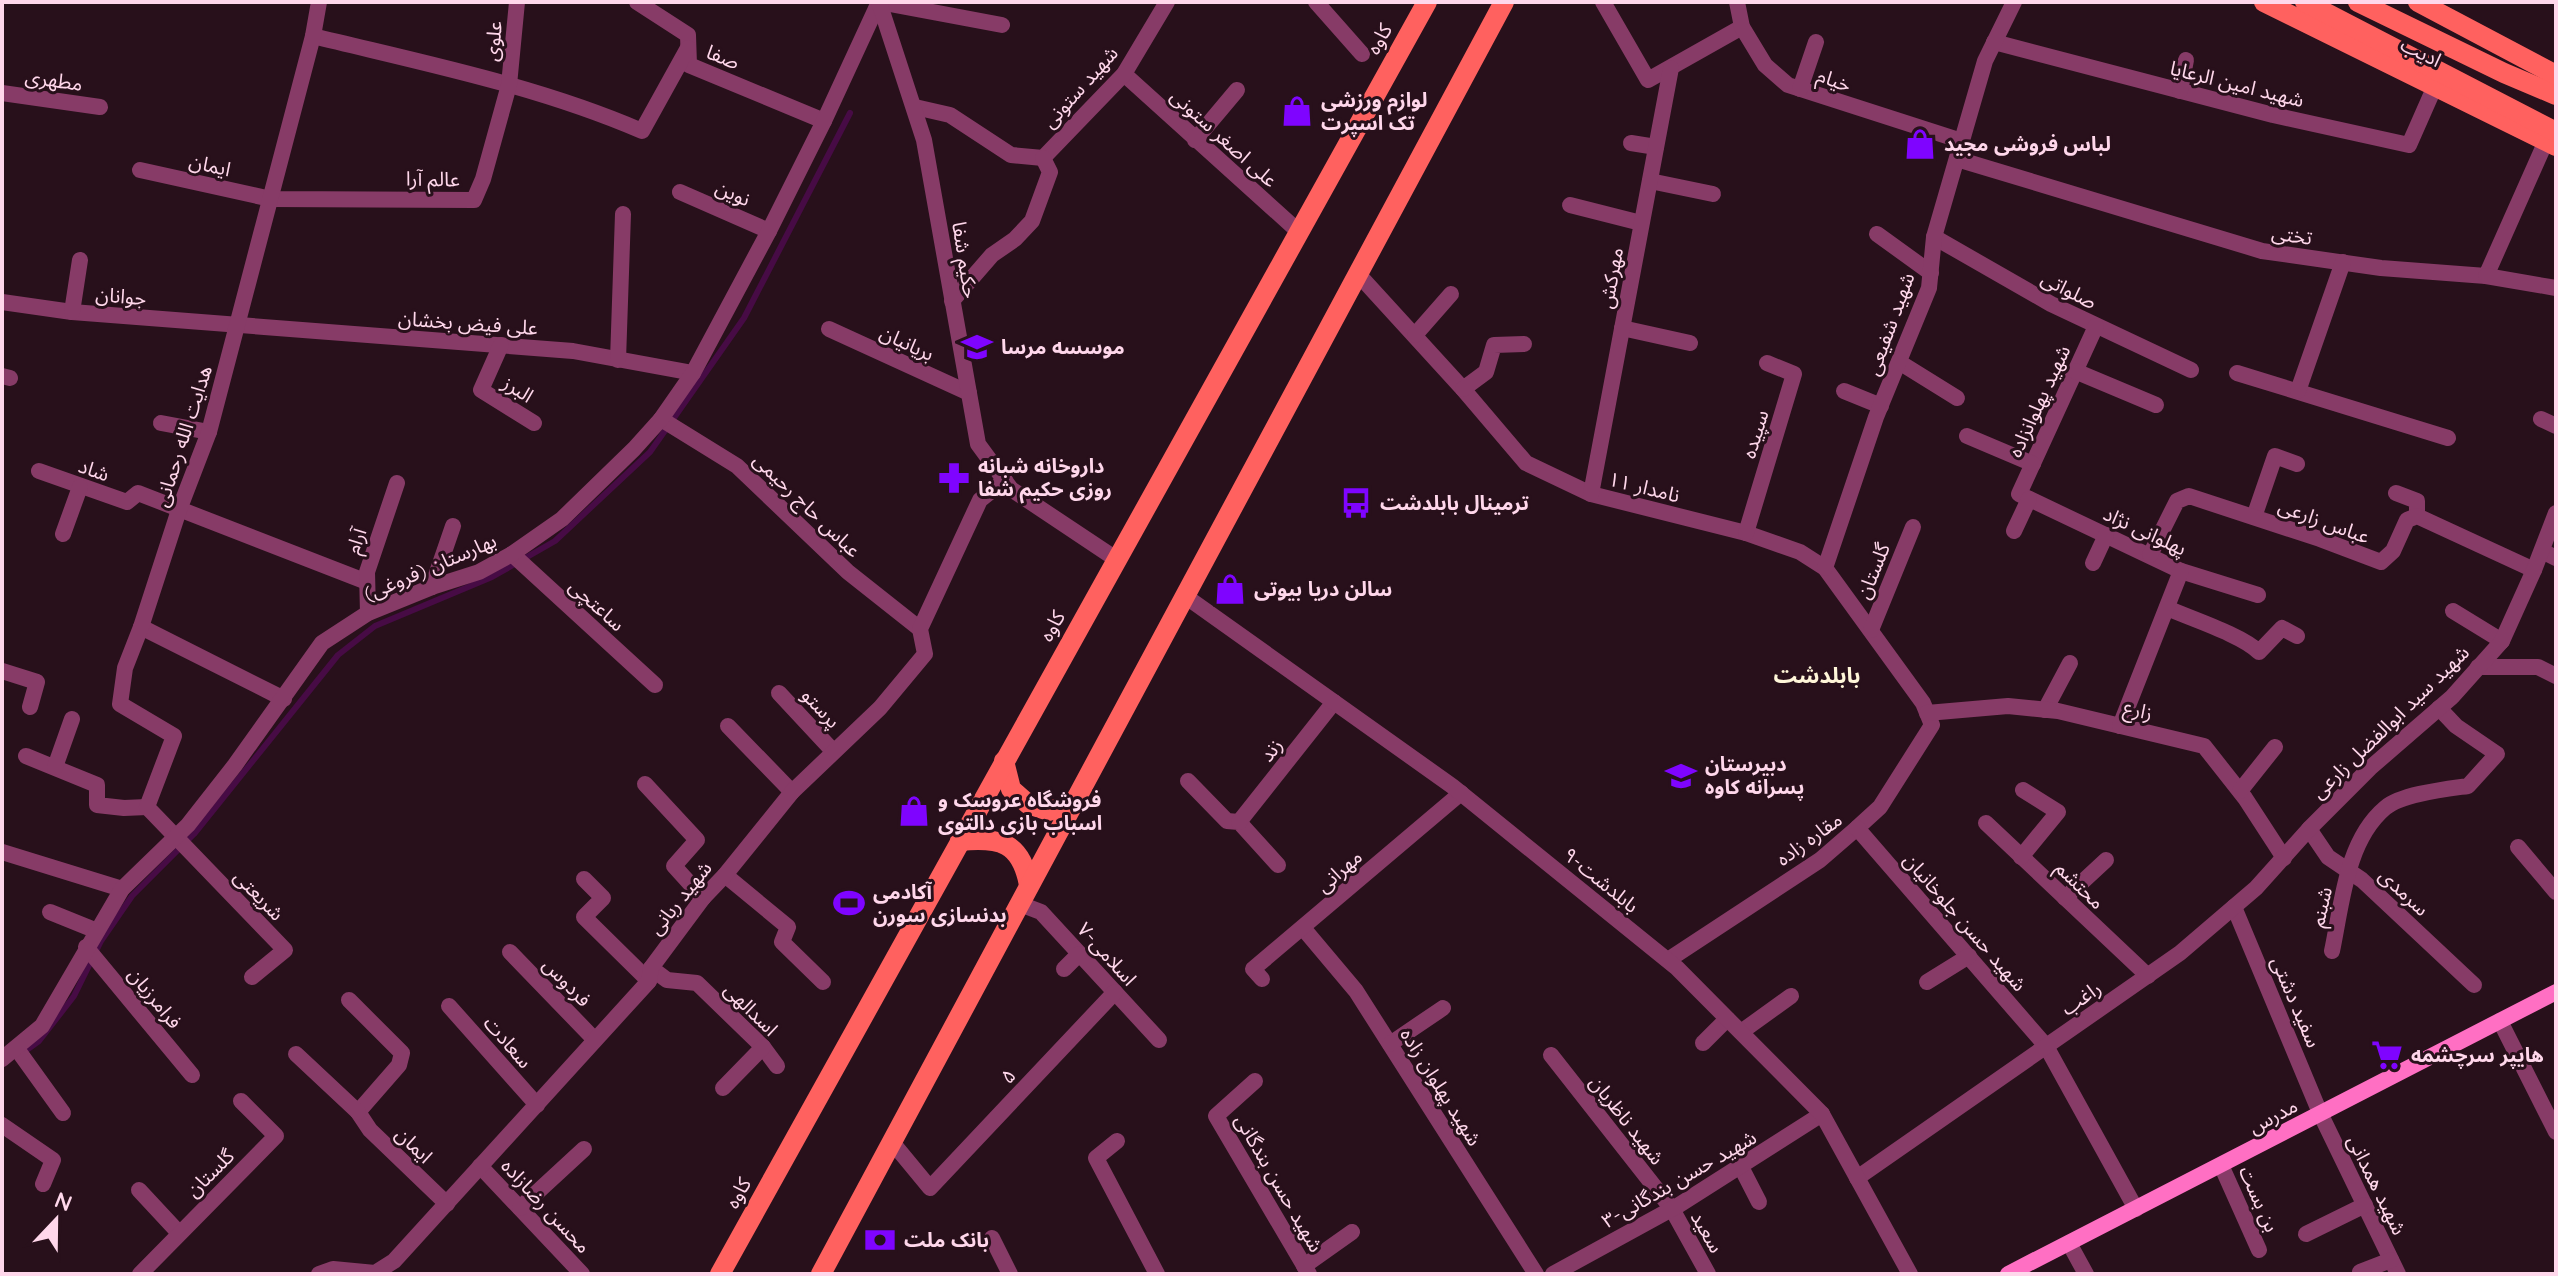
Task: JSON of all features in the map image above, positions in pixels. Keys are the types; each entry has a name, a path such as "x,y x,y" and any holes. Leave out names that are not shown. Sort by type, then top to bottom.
{"main road":[{"name":"کاوه","path":"720,1274 1427,2"},
{"path":"821,1274 1504,2"},
{"name":"ادیب","path":"2264,2 2553,140"},
{"name":"ادیب","path":"2305,2 2553,140"},
{"path":"2358,2 2556,95"},
{"path":"2418,2 2556,75"},
{"path":"1004,761 1011,789 1028,804 1049,811 1073,804"},
{"path":"960,841 987,838 1000,841 1017,852 1025,864 1029,885"},
{"name":"مدرس","path":"2008,1274 2556,992"}],"street":[{"name":"هدایت الله رحمانی","path":"147,807 174,736 120,704 125,668 209,432 313,36 319,2"},
{"name":"علوی","path":"509,85 517,2"},
{"name":"صفا","path":"637,2 688,35 689,65 824,121"},
{"path":"879,2 1002,25"},
{"name":"حکیم شفا","path":"879,2 924,140 978,444 1011,489 1116,559"},
{"name":"بهارستان (فروغی)","path":"2,1059 20,1054 42,1026 122,889 176,839 207,801 322,643 368,613 479,572 512,554 562,519 634,449 667,423 769,231 879,2"},
{"name":"شهید ستونی","path":"915,107 950,115 1011,155 1043,158 1124,74 1167,2"},
{"path":"1316,2 1362,54"},
{"path":"1603,2 1648,80 1742,27"},
{"name":"خیام","path":"1737,2 1742,27 1765,65 1788,85 1962,141"},
{"name":"شهید شفیعی","path":"1825,568 1881,406 1929,288 1934,237 1985,61 2014,2"},
{"path":"313,36 509,85 642,131 688,48"},
{"path":"1800,89 1816,42"},
{"name":"شهید امین الرعایا","path":"1994,42 2273,115 2409,145 2435,86"},
{"path":"2180,91 2186,60"},
{"name":"مهرکش","path":"1591,494 1671,68"},
{"name":"علی اصغر ستونی","path":"1124,74 1299,232"},
{"name":"عالم آرا","path":"271,199 474,200 483,179 509,85"},
{"path":"1195,140 1237,90"},
{"name":"مطهری","path":"2,93 100,107"},
{"path":"2486,276 2553,140"},
{"path":"1631,143 1656,147"},
{"path":"952,301 992,255 1015,239 1032,221 1050,172 1043,158"},
{"name":"تختی","path":"1957,159 2262,251 2486,276 2556,288"},
{"name":"ایمان","path":"140,170 271,199"},
{"path":"1650,181 1713,194"},
{"name":"نوین","path":"680,192 769,231"},
{"path":"1570,205 1641,223"},
{"path":"618,360 623,214"},
{"path":"1877,234 1931,273"},
{"name":"صلواتی","path":"1934,237 2051,304 2191,370"},
{"path":"72,312 80,260"},
{"path":"2298,391 2343,262"},
{"name":"۱۱ نامدار","path":"1358,274 1526,463 1591,494 1746,533 1800,552 1825,568 1923,703 1927,713"},
{"path":"1415,335 1451,294"},
{"name":"جوانان","path":"3,305 238,326"},
{"name":"علی فیض بخشان","path":"238,326 573,351 693,373"},
{"name":"شهید پهلوانزاده","path":"2014,531 2033,464 2096,326"},
{"path":"1622,328 1690,343"},
{"name":"بریانیان","path":"829,329 969,393"},
{"path":"1463,389 1486,372 1494,345 1524,344"},
{"name":"البرز","path":"501,345 481,390 534,423"},
{"path":"1899,362 1957,398"},
{"name":"سپیده","path":"1746,533 1794,374 1767,363"},
{"path":"2075,371 2156,405"},
{"path":"2237,373 2448,438"},
{"path":"1844,391 1881,406"},
{"path":"161,423 209,432"},
{"name":"عباس حاج رحیمی","path":"667,423 737,466 848,572 920,629"},
{"path":"1967,436 2033,464"},
{"path":"2254,517 2275,456 2297,464"},
{"name":"شاد","path":"39,471 127,502 138,493 179,510"},
{"name":"شهید ربانی","path":"319,1274 333,1269 375,1273 394,1261 537,1105 650,974 703,898 792,792 880,708 925,654 920,629 980,500 1005,480"},
{"name":"آرام","path":"368,613 367,572 397,483"},
{"path":"63,534 80,487"},
{"path":"2396,493 2417,501 2417,516 2534,570"},
{"name":"پهلوانی نژاد","path":"2024,496 2181,571 2258,595"},
{"name":"عباس زارعی","path":"2150,555 2177,501 2189,496 2381,562 2393,551 2407,520 2417,516"},
{"path":"179,510 367,582"},
{"name":"شهید سید ابوالفضل زارعی","path":"2309,829 2370,768 2439,708 2502,641 2534,570 2549,555 2556,513"},
{"path":"432,587 453,526"},
{"name":"گلستان","path":"1871,630 1913,527"},
{"path":"2093,563 2106,535"},
{"name":"ساعتچی","path":"512,554 655,685"},
{"path":"2120,726 2181,571"},
{"name":"۹-بابلدشت","path":"1185,596 1461,793 1668,960 1822,1114 1910,1274"},
{"path":"2167,608 2233,638 2247,640 2259,652 2282,628 2297,636"},
{"path":"2453,611 2502,641"},
{"path":"141,627 284,699"},
{"path":"2045,710 2070,663"},
{"path":"2478,667 2538,667 2556,676"},
{"path":"2,671 37,682 30,707"},
{"name":"پرستو","path":"779,693 833,751"},
{"name":"زند","path":"1239,822 1334,702"},
{"name":"زارع","path":"1927,713 2008,706 2045,710 2204,746 2240,791 2284,858"},
{"name":"شبنم","path":"2332,951 2359,838 2386,806 2433,790 2468,786 2497,754 2456,726 2439,708"},
{"name":"مقاره زاده","path":"1668,960 1820,860 1880,807 1932,725 1927,713"},
{"path":"55,767 72,719"},
{"path":"728,726 792,792"},
{"path":"2240,791 2275,747"},
{"path":"26,756 97,785 97,805 147,807 176,839"},
{"path":"1188,781 1227,821 1239,822 1278,865"},
{"path":"645,784 697,840 674,866 703,898"},
{"path":"2021,857 2058,812 2023,790"},
{"name":"مهرانی","path":"1262,979 1253,969 1461,793"},
{"name":"محتشم","path":"1986,823 2148,976"},
{"name":"شهید حسن جلوخانیان","path":"1857,828 2046,1046 2136,1209"},
{"name":"راغب","path":"1857,1178 2180,953 2256,888 2309,829"},
{"name":"سرمدی","path":"2309,829 2328,857 2350,872 2474,985"},
{"name":"شریعتی","path":"176,839 285,950 252,977"},
{"path":"2518,847 2556,892"},
{"path":"2,852 122,889"},
{"path":"2065,898 2106,860"},
{"path":"725,875 788,927 782,942 823,982"},
{"path":"584,879 603,898 584,917 650,974"},
{"name":"۷-اسلامی","path":"1020,904 1041,912 1159,1040"},
{"name":"سفید دشتی","path":"2234,907 2320,1113"},
{"path":"50,912 97,931"},
{"name":"شهید پهلوان زاده","path":"1303,928 1356,991 1536,1274"},
{"name":"فرامرزیان","path":"87,948 192,1075"},
{"name":"فردوس","path":"510,952 594,1039"},
{"path":"1064,969 1079,954"},
{"path":"1927,982 1969,956"},
{"name":"اسدالهی","path":"650,974 667,980 697,983 763,1047 777,1066"},
{"name":"۵","path":"892,1142 930,1188 1115,992"},
{"path":"1741,1032 1791,996"},
{"path":"349,1000 402,1053 399,1065 358,1112"},
{"name":"سعادت","path":"449,1006 537,1105"},
{"path":"1390,1044 1443,1008"},
{"path":"1703,1043 1727,1019"},
{"path":"2500,1021 2556,1132"},
{"path":"723,1088 763,1047"},
{"path":"20,1054 63,1113"},
{"name":"ایمان","path":"296,1054 358,1112 370,1130 447,1204"},
{"name":"شهید ناظریان","path":"1551,1055 1672,1209"},
{"name":"شهید حسن بندگانی","path":"1255,1081 1216,1116 1306,1270"},
{"name":"گلستان","path":"140,1274 276,1136 241,1101"},
{"name":"شهید همدانی","path":"2320,1113 2394,1267"},
{"name":"۳-شهید حسن بندگانی","path":"1553,1274 1672,1209 1822,1114"},
{"path":"2,1125 53,1160 43,1184"},
{"path":"1117,1141 1096,1158 1157,1274"},
{"path":"520,1208 584,1149"},
{"name":"بن بست","path":"2221,1165 2259,1250"},
{"name":"محسن رضازاده","path":"480,1166 582,1274"},
{"path":"1741,1167 1759,1202"},
{"path":"139,1190 179,1233"},
{"path":"2306,1234 2365,1205"},
{"name":"سعید","path":"1672,1209 1708,1274"},
{"path":"1306,1270 1352,1232"},
{"path":"992,1238 1010,1274"},
{"path":"2069,1243 2086,1274"},
{"path":"2360,1272 2394,1267"}],"waterway":[{"path":"21,1054 39,1041 74,996 101,941 132,896 194,834 338,655 375,626 492,577 555,541 650,452 744,318 850,113"}],"place":[{"name":"لوازم ورزشی تک اسپرت","path":"1297,111"},
{"name":"لباس فروشی مجید","path":"1920,144"},
{"name":"موسسه مرسا","path":"977,347"},
{"name":"داروخانه شبانه‌ روزی حکیم شفا","path":"954,478"},
{"name":"ترمینال بابلدشت","path":"1356,503"},
{"name":"سالن دریا بیوتی","path":"1230,589"},
{"name":"دبیرستان پسرانه کاوه","path":"1681,776"},
{"name":"فروشگاه عروسک و اسباب بازی دالتوی","path":"914,811"},
{"name":"آکادمی بدنسازی سورن","path":"849,903"},
{"name":"هایپر سرچشمه","path":"2387,1055"},
{"name":"بانک ملت","path":"880,1240"}],"district":[{"name":"بابلدشت","path":"1817,675"}]}
